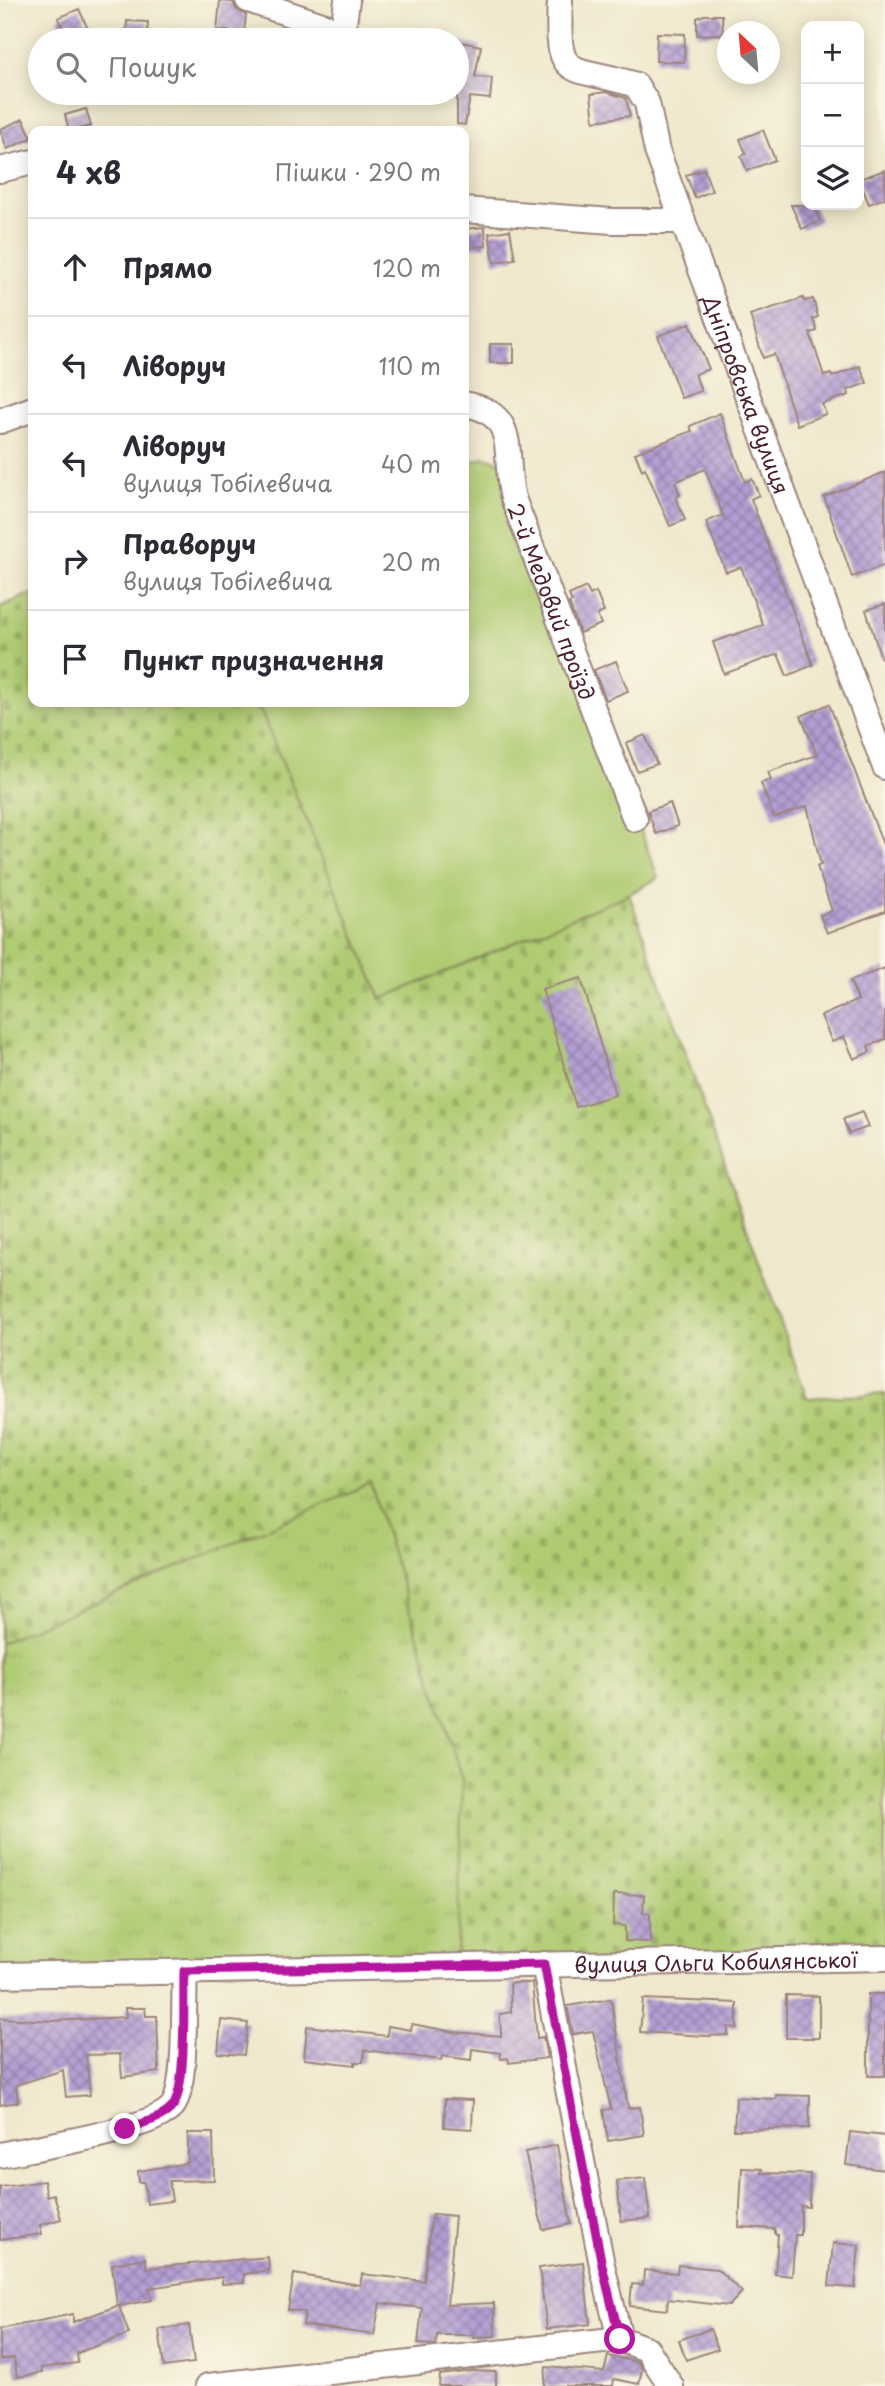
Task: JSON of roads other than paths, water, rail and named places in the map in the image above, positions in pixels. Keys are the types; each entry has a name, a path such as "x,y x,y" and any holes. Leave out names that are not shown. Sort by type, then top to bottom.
{"street":[{"path":"248,0 331,28"},
{"path":"344,28 347,0"},
{"name":"Дніпровська вулиця","path":"560,0 558,43 563,59 573,69 636,85 647,103 657,151 885,767"},
{"path":"0,170 28,163"},
{"path":"469,210 612,221 683,221"},
{"name":"2-й Медовий проїзд","path":"469,405 484,408 493,414 507,434 509,483 513,498 635,819"},
{"path":"0,421 28,411"},
{"name":"вулиця Ольги Кобилянської","path":"0,1975 885,1958"},
{"path":"544,1964 599,2251 620,2339"},
{"path":"0,2155 125,2129 153,2119 173,2107 180,2086 184,1971"},
{"path":"208,2386 620,2339 647,2349 671,2386"}]}
